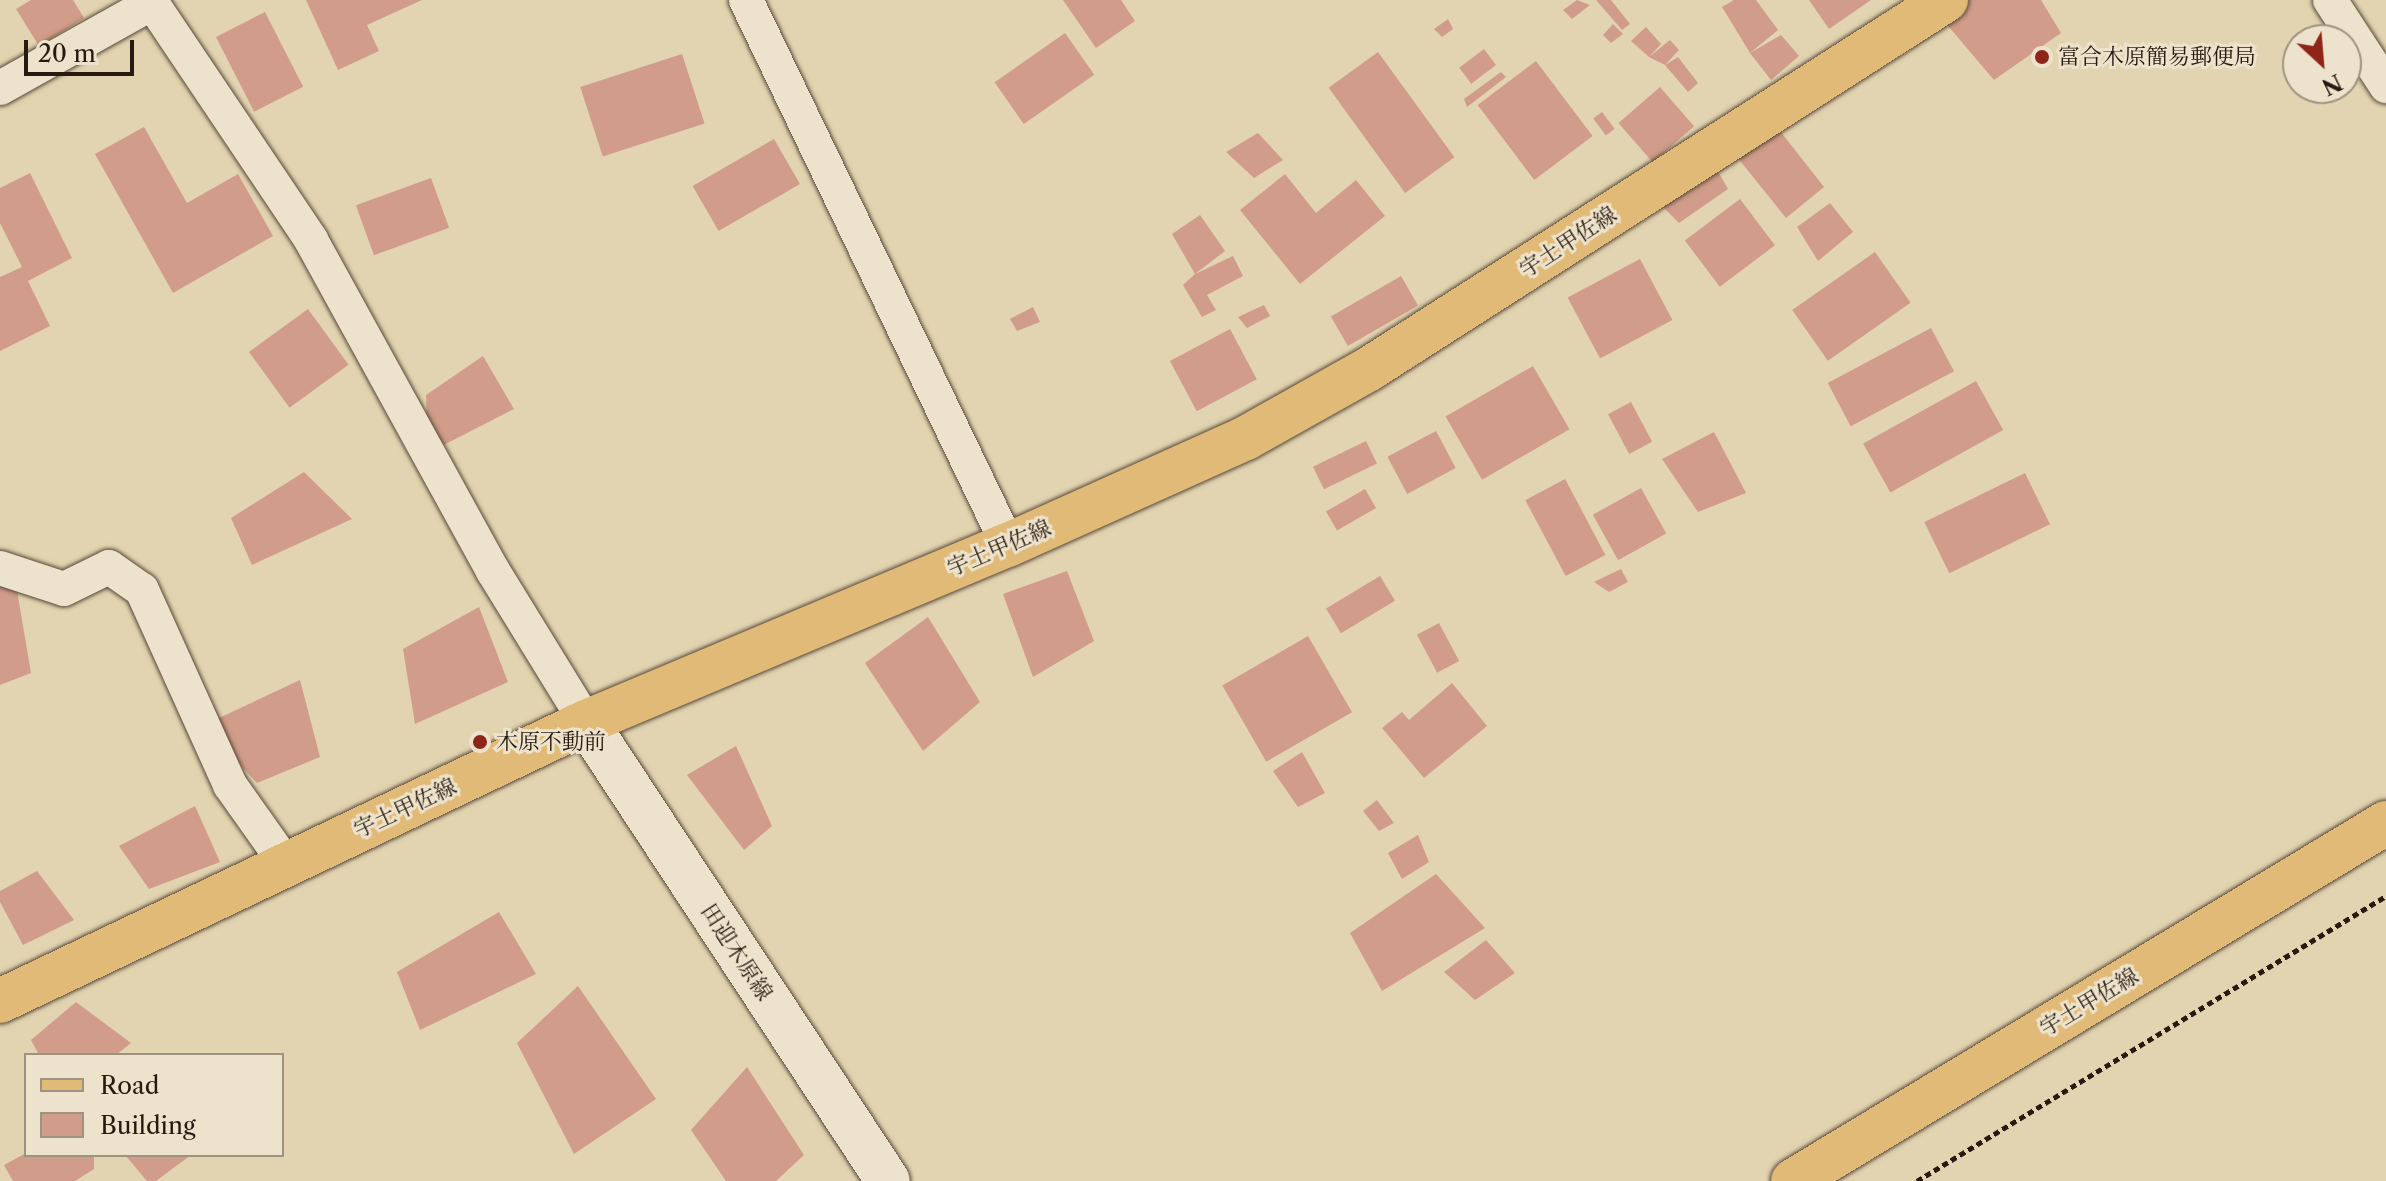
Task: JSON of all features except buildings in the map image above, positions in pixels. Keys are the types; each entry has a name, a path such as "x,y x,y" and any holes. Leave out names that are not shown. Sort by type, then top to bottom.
{"main road":[{"name":"宇土甲佐線","path":"0,1001 586,722 1008,545 1246,438 1369,369 1946,0"},
{"name":"田迎木原線","path":"586,722 888,1181"},
{"name":"宇土甲佐線","path":"1793,1181 2386,823"}],"street":[{"path":"746,0 1008,545"},
{"path":"2330,0 2386,86"},
{"path":"0,88 151,2 311,240 493,571 586,722"},
{"path":"0,568 64,589 109,567 142,590 230,785 286,864"}],"path":[{"path":"1917,1181 2386,896"}],"place":[{"name":"富合木原簡易郵便局","path":"2042,57"},
{"name":"木原不動前","path":"480,742"}]}
